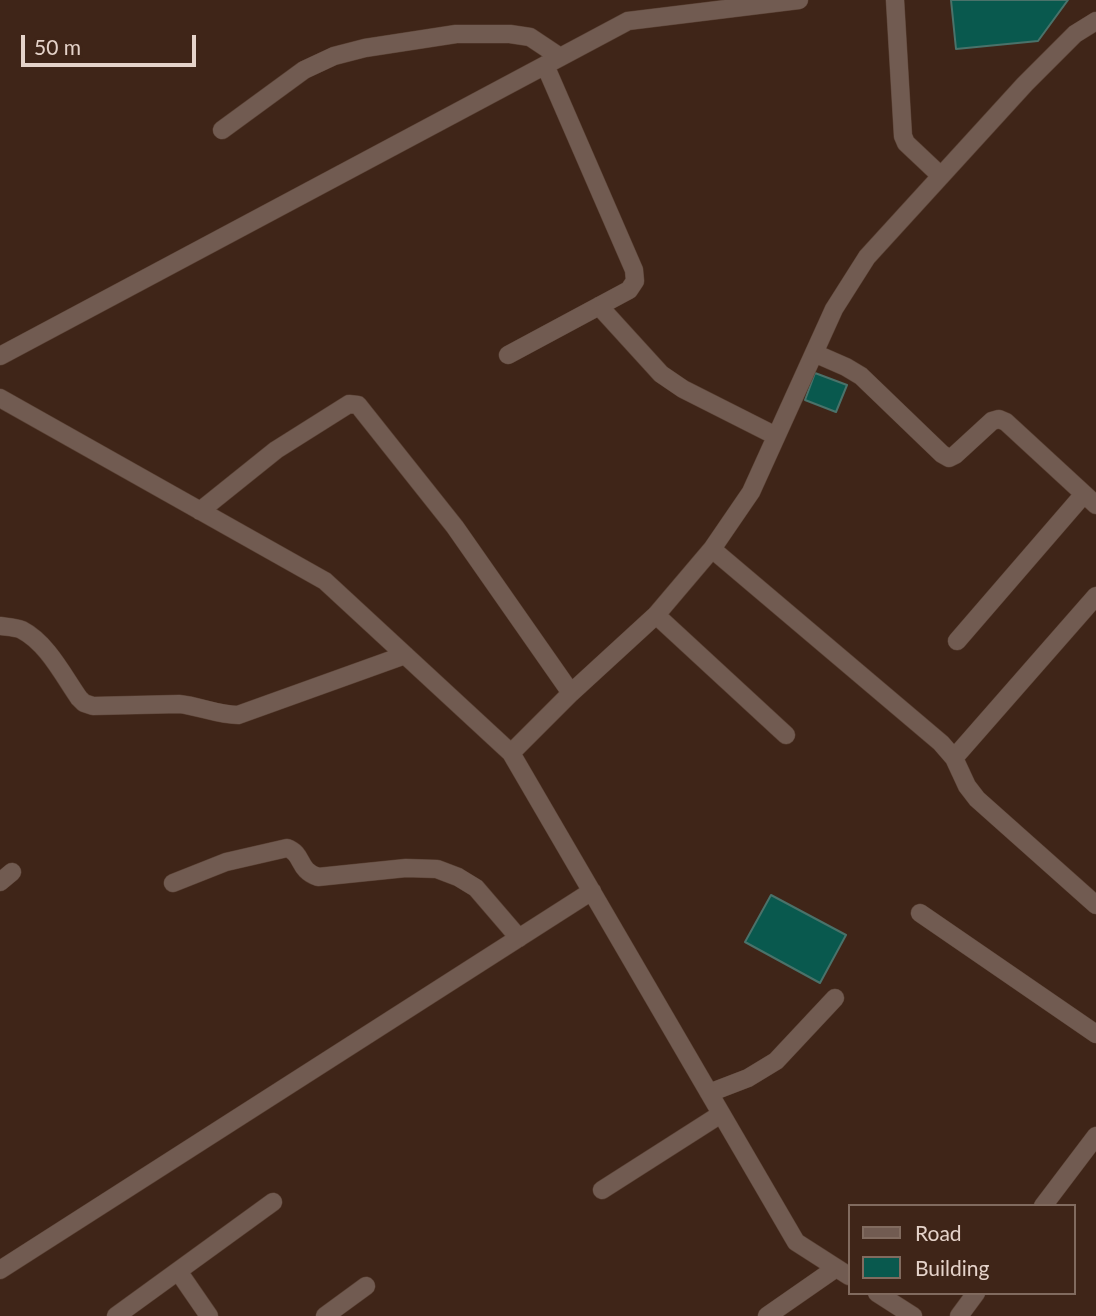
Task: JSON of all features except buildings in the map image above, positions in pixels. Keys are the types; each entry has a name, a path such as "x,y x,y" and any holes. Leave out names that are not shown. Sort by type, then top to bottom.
{"street":[{"path":"0,356 628,21 799,0"},
{"path":"895,0 903,136 906,143 940,176"},
{"path":"511,753 656,615 712,549 751,492 834,309 867,257 1025,83 1075,34 1096,21"},
{"path":"222,130 304,70 334,56 365,48 456,34 510,34 530,37 553,61 634,270 635,281 629,290 508,355"},
{"path":"599,306 661,373 683,389 776,436"},
{"path":"814,353 861,376 949,458 955,456 992,421 999,419 1006,422 1090,500 957,640"},
{"path":"0,398 325,581 511,753 796,1242 843,1272 767,1316"},
{"path":"200,511 276,450 349,404 358,405 455,527 571,693"},
{"path":"712,549 941,743 954,758 967,786 977,799 1096,905"},
{"path":"954,758 1096,596"},
{"path":"656,615 786,735"},
{"path":"0,626 20,629 35,639 79,698 93,706 179,704 238,715 405,655"},
{"path":"173,883 226,862 287,848 295,852 307,872 318,877 406,868 437,869 476,888 519,938"},
{"path":"0,1270 592,891"},
{"path":"920,914 1096,1034"},
{"path":"709,1093 748,1078 776,1060 835,998"},
{"path":"601,1190 721,1114"},
{"path":"1045,1204 1096,1136"},
{"path":"116,1316 273,1202"},
{"path":"178,1271 209,1316"},
{"path":"325,1316 366,1286"},
{"path":"880,1295 913,1316"},
{"path":"959,1316 975,1295"}]}
